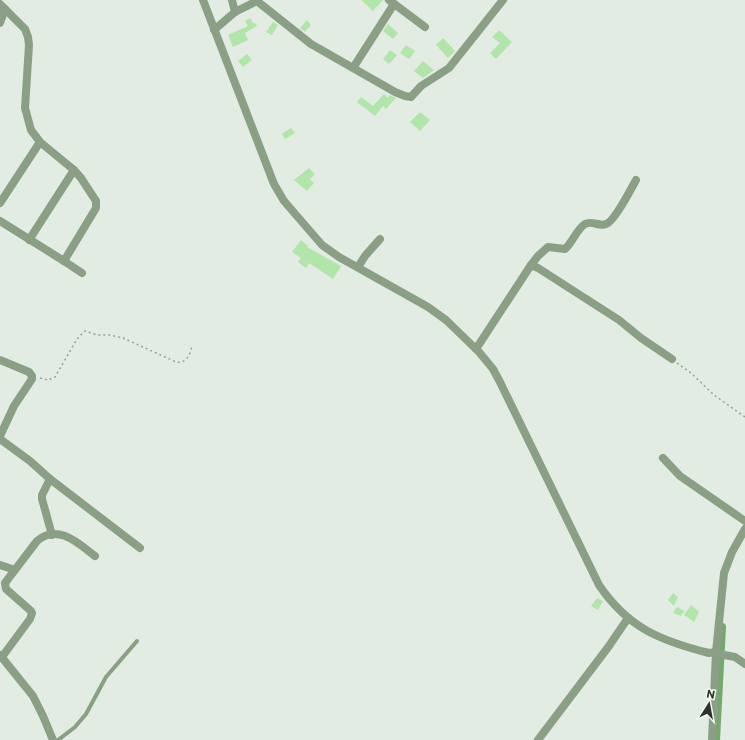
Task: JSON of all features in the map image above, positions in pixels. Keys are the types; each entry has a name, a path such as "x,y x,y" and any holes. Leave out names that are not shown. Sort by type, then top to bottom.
{"street":[{"path":"203,0 274,184 284,201 322,245 428,307 478,346 500,382 599,585 612,603 628,618 643,629 666,640 709,653 717,651 745,664"},
{"path":"232,0 236,12"},
{"path":"214,30 236,12 258,0 303,39 395,92 411,97 421,86 449,68 503,0"},
{"path":"353,68 391,2 425,27"},
{"path":"0,23 3,7"},
{"path":"3,7 25,30 28,37 29,45 24,108 31,130 40,142 74,170 86,185 97,204 64,260"},
{"path":"0,203 40,142"},
{"path":"29,240 74,170"},
{"path":"478,346 538,256 548,248 565,249 581,228 587,223 591,222 603,225 609,223 636,180"},
{"path":"0,222 64,260 82,273"},
{"path":"358,267 365,256 380,239"},
{"path":"531,265 561,282 619,320 672,360"},
{"path":"0,360 29,372 32,376 32,380 14,406 0,438 30,461 50,479 140,548"},
{"path":"663,458 680,476 745,521"},
{"path":"50,479 42,495 42,499 52,535"},
{"path":"712,740 720,604 724,573 734,547 745,529"},
{"path":"53,740 44,716 33,696 1,656 30,619 32,614 31,611 6,589 5,583 37,541 52,535 72,538 95,556"},
{"path":"0,565 15,570"},
{"path":"538,740 628,618"}],"lane":[{"path":"58,740 75,727 86,714 106,677 138,640"}],"path":[{"path":"32,376 48,380 55,377 77,339 85,331 97,335 110,335 123,338 180,363 185,360 190,353 192,346"},
{"path":"672,360 691,373 714,395 745,417"}],"building":[{"path":"361,0 383,0 373,11"},
{"path":"250,18 257,26 245,33 248,40 233,47 228,35 248,26 245,21"},
{"path":"307,20 311,25 305,32 300,28"},
{"path":"273,22 278,25 272,35 266,32"},
{"path":"388,24 398,33 393,39 383,31"},
{"path":"499,30 512,42 496,59 490,53 500,43 492,37"},
{"path":"443,38 455,51 448,58 436,45"},
{"path":"406,45 415,51 409,59 400,53"},
{"path":"390,50 397,55 389,64 383,59"},
{"path":"247,54 252,60 243,67 238,61"},
{"path":"423,61 434,70 423,78 414,71"},
{"path":"384,94 388,98 390,95 396,98 386,109 383,106 375,116 357,102 361,97 373,106"},
{"path":"420,112 430,120 420,131 410,122"},
{"path":"291,128 295,133 285,139 282,134"},
{"path":"309,168 315,174 310,179 314,183 307,191 294,180"},
{"path":"301,240 308,246 307,247 341,266 333,279 309,263 306,268 298,262 301,258 292,252"},
{"path":"673,593 678,597 674,606 668,600"},
{"path":"597,598 603,601 598,610 591,606"},
{"path":"691,605 699,612 694,622 684,615"},
{"path":"677,607 684,611 681,616 673,613"}],"waterway":[{"path":"716,740 722,627"}]}
